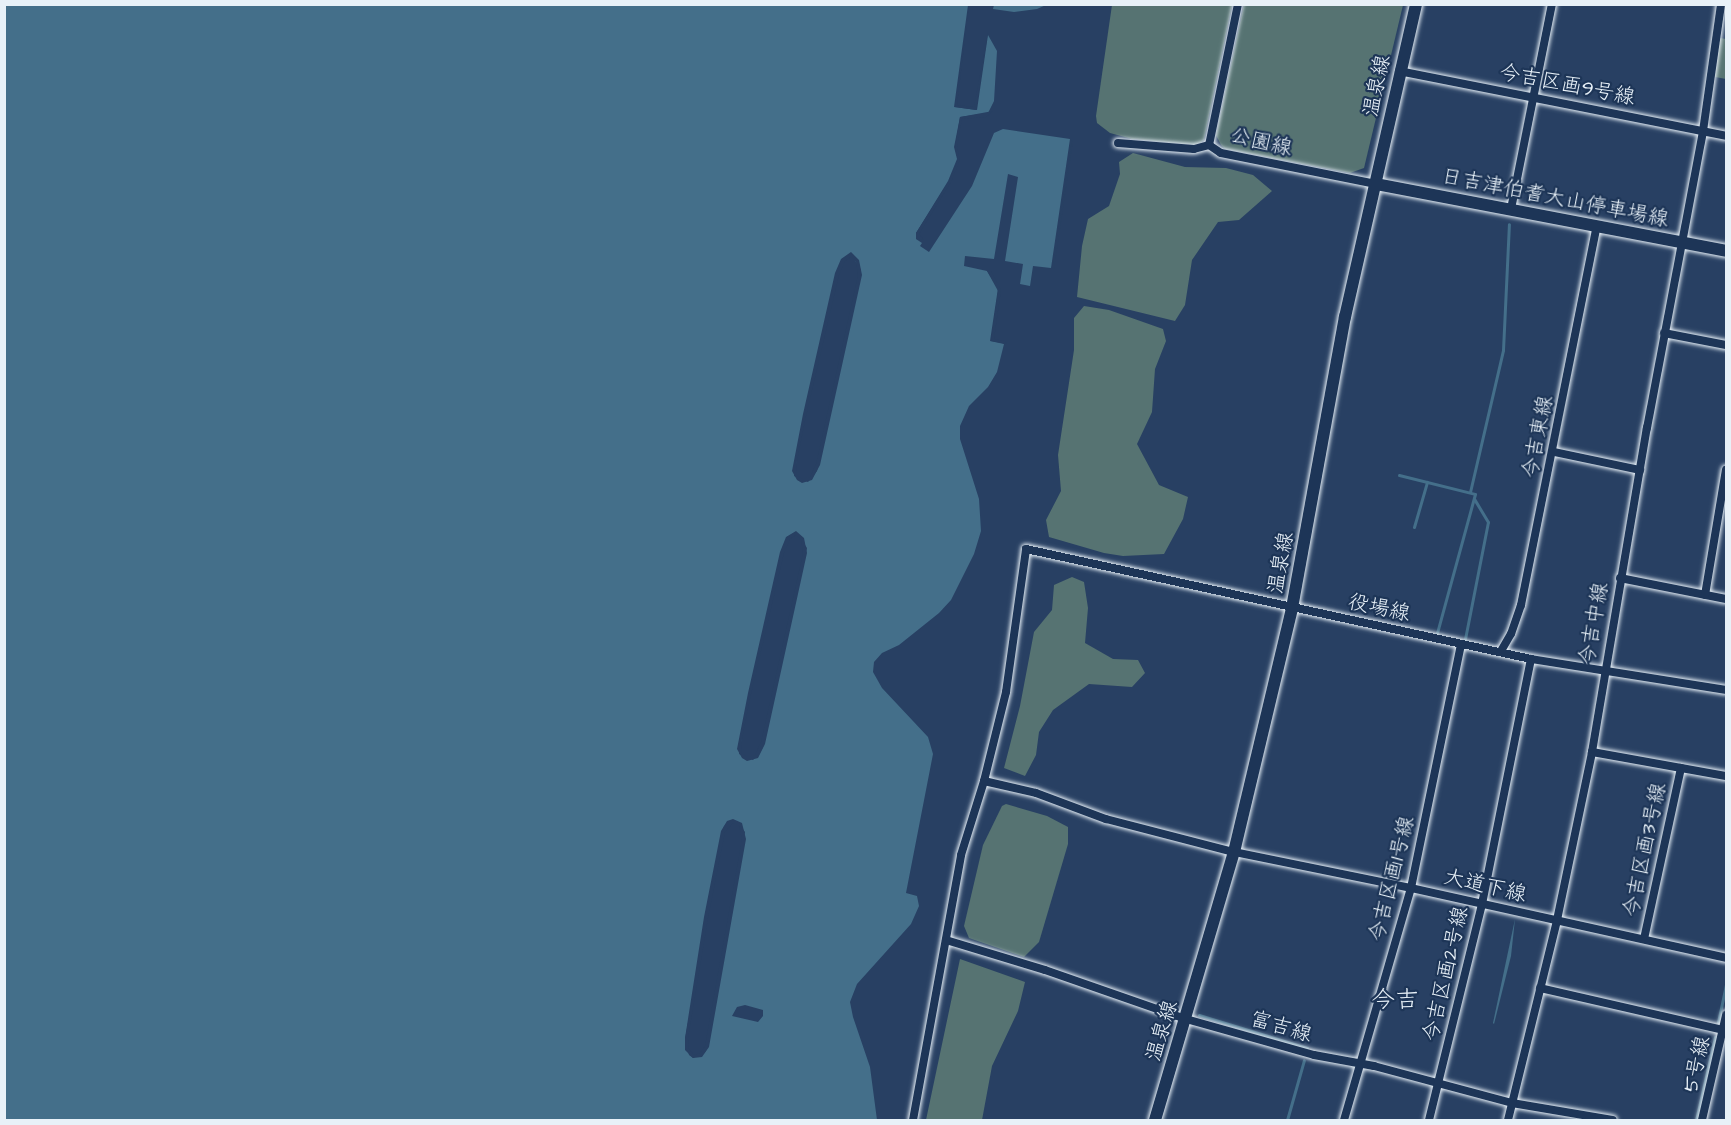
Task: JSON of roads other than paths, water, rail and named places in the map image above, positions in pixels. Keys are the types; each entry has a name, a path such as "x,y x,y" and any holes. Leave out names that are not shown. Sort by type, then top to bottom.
{"street":[{"name":"公園線","path":"1238,4 1209,146 1221,153 1376,184"},
{"name":"温泉線","path":"1155,1120 1234,852 1292,608 1344,317 1416,4"},
{"path":"1511,208 1552,4"},
{"name":"今吉中線","path":"1508,1120 1557,920 1592,752 1620,578 1703,131 1721,4"},
{"name":"今吉区画9号線","path":"1400,71 1726,136"},
{"path":"1118,142 1194,149 1209,146"},
{"name":"日吉津伯耆大山停車場線","path":"1376,184 1511,208 1726,251"},
{"name":"今吉東線","path":"1501,651 1511,633 1521,605 1554,452 1597,226"},
{"path":"1664,333 1726,345"},
{"path":"1554,452 1640,470"},
{"path":"1705,595 1726,470"},
{"name":"役場線","path":"984,781 1006,692 1026,549 1461,644 1604,671 1726,690"},
{"path":"1620,578 1726,599"},
{"name":"今吉区画1号線","path":"1344,1120 1411,888 1461,644"},
{"name":"今吉区画2号線","path":"1429,1120 1482,904 1531,658"},
{"path":"1592,752 1726,776"},
{"name":"今吉区画3号線","path":"1644,939 1681,768"},
{"path":"913,1120 961,855 984,781"},
{"name":"大道下線","path":"984,781 1036,793 1106,819 1234,852 1411,888 1726,958"},
{"name":"富吉線","path":"946,940 1045,969 1186,1019 1512,1103 1613,1120"},
{"path":"1540,988 1723,1030"},
{"name":"5号線","path":"1702,1120 1726,1015"}],"water":[{"path":"994,4 1046,5 1037,9 1014,12 993,9"},
{"path":"5,5 968,5 954,107 977,110 988,35 997,51 994,101 988,113 960,117 954,147 957,159 948,181 916,233 916,239 922,243 920,246 929,252 972,186 994,133 1003,129 1070,139 1051,268 1033,266 1030,286 1020,284 1023,264 1005,261 1018,177 1008,174 994,259 965,256 964,266 987,271 998,288 990,341 1004,344 997,372 988,387 969,406 960,426 960,439 979,499 981,531 974,554 951,600 939,613 899,645 882,653 874,662 873,672 882,688 928,737 933,754 906,893 917,896 919,906 911,924 857,984 850,1002 870,1067 877,1120 5,1120","holes":["851,254 861,270 817,471 808,482 794,476 804,415 842,259","796,532 807,548 762,749 753,760 739,754 749,693 787,537","737,821 745,832 706,1051 693,1058 689,1055 685,1039 724,826","745,1005 763,1010 763,1016 758,1022 732,1016 737,1007"]},
{"path":"1515,919 1511,956 1494,1024 1493,1023"}],"waterway":[{"path":"1470,492 1503,350 1509,224"},
{"path":"1399,475 1475,494 1437,633"},
{"path":"1414,527 1427,482"},
{"path":"1465,639 1488,522 1474,499"},
{"path":"1718,1022 1726,984"},
{"path":"1199,1015 1307,1048"},
{"path":"1696,1120 1715,1037"},
{"path":"1287,1120 1304,1060"}],"district":[{"name":"今吉","path":"1395,1001"}]}
